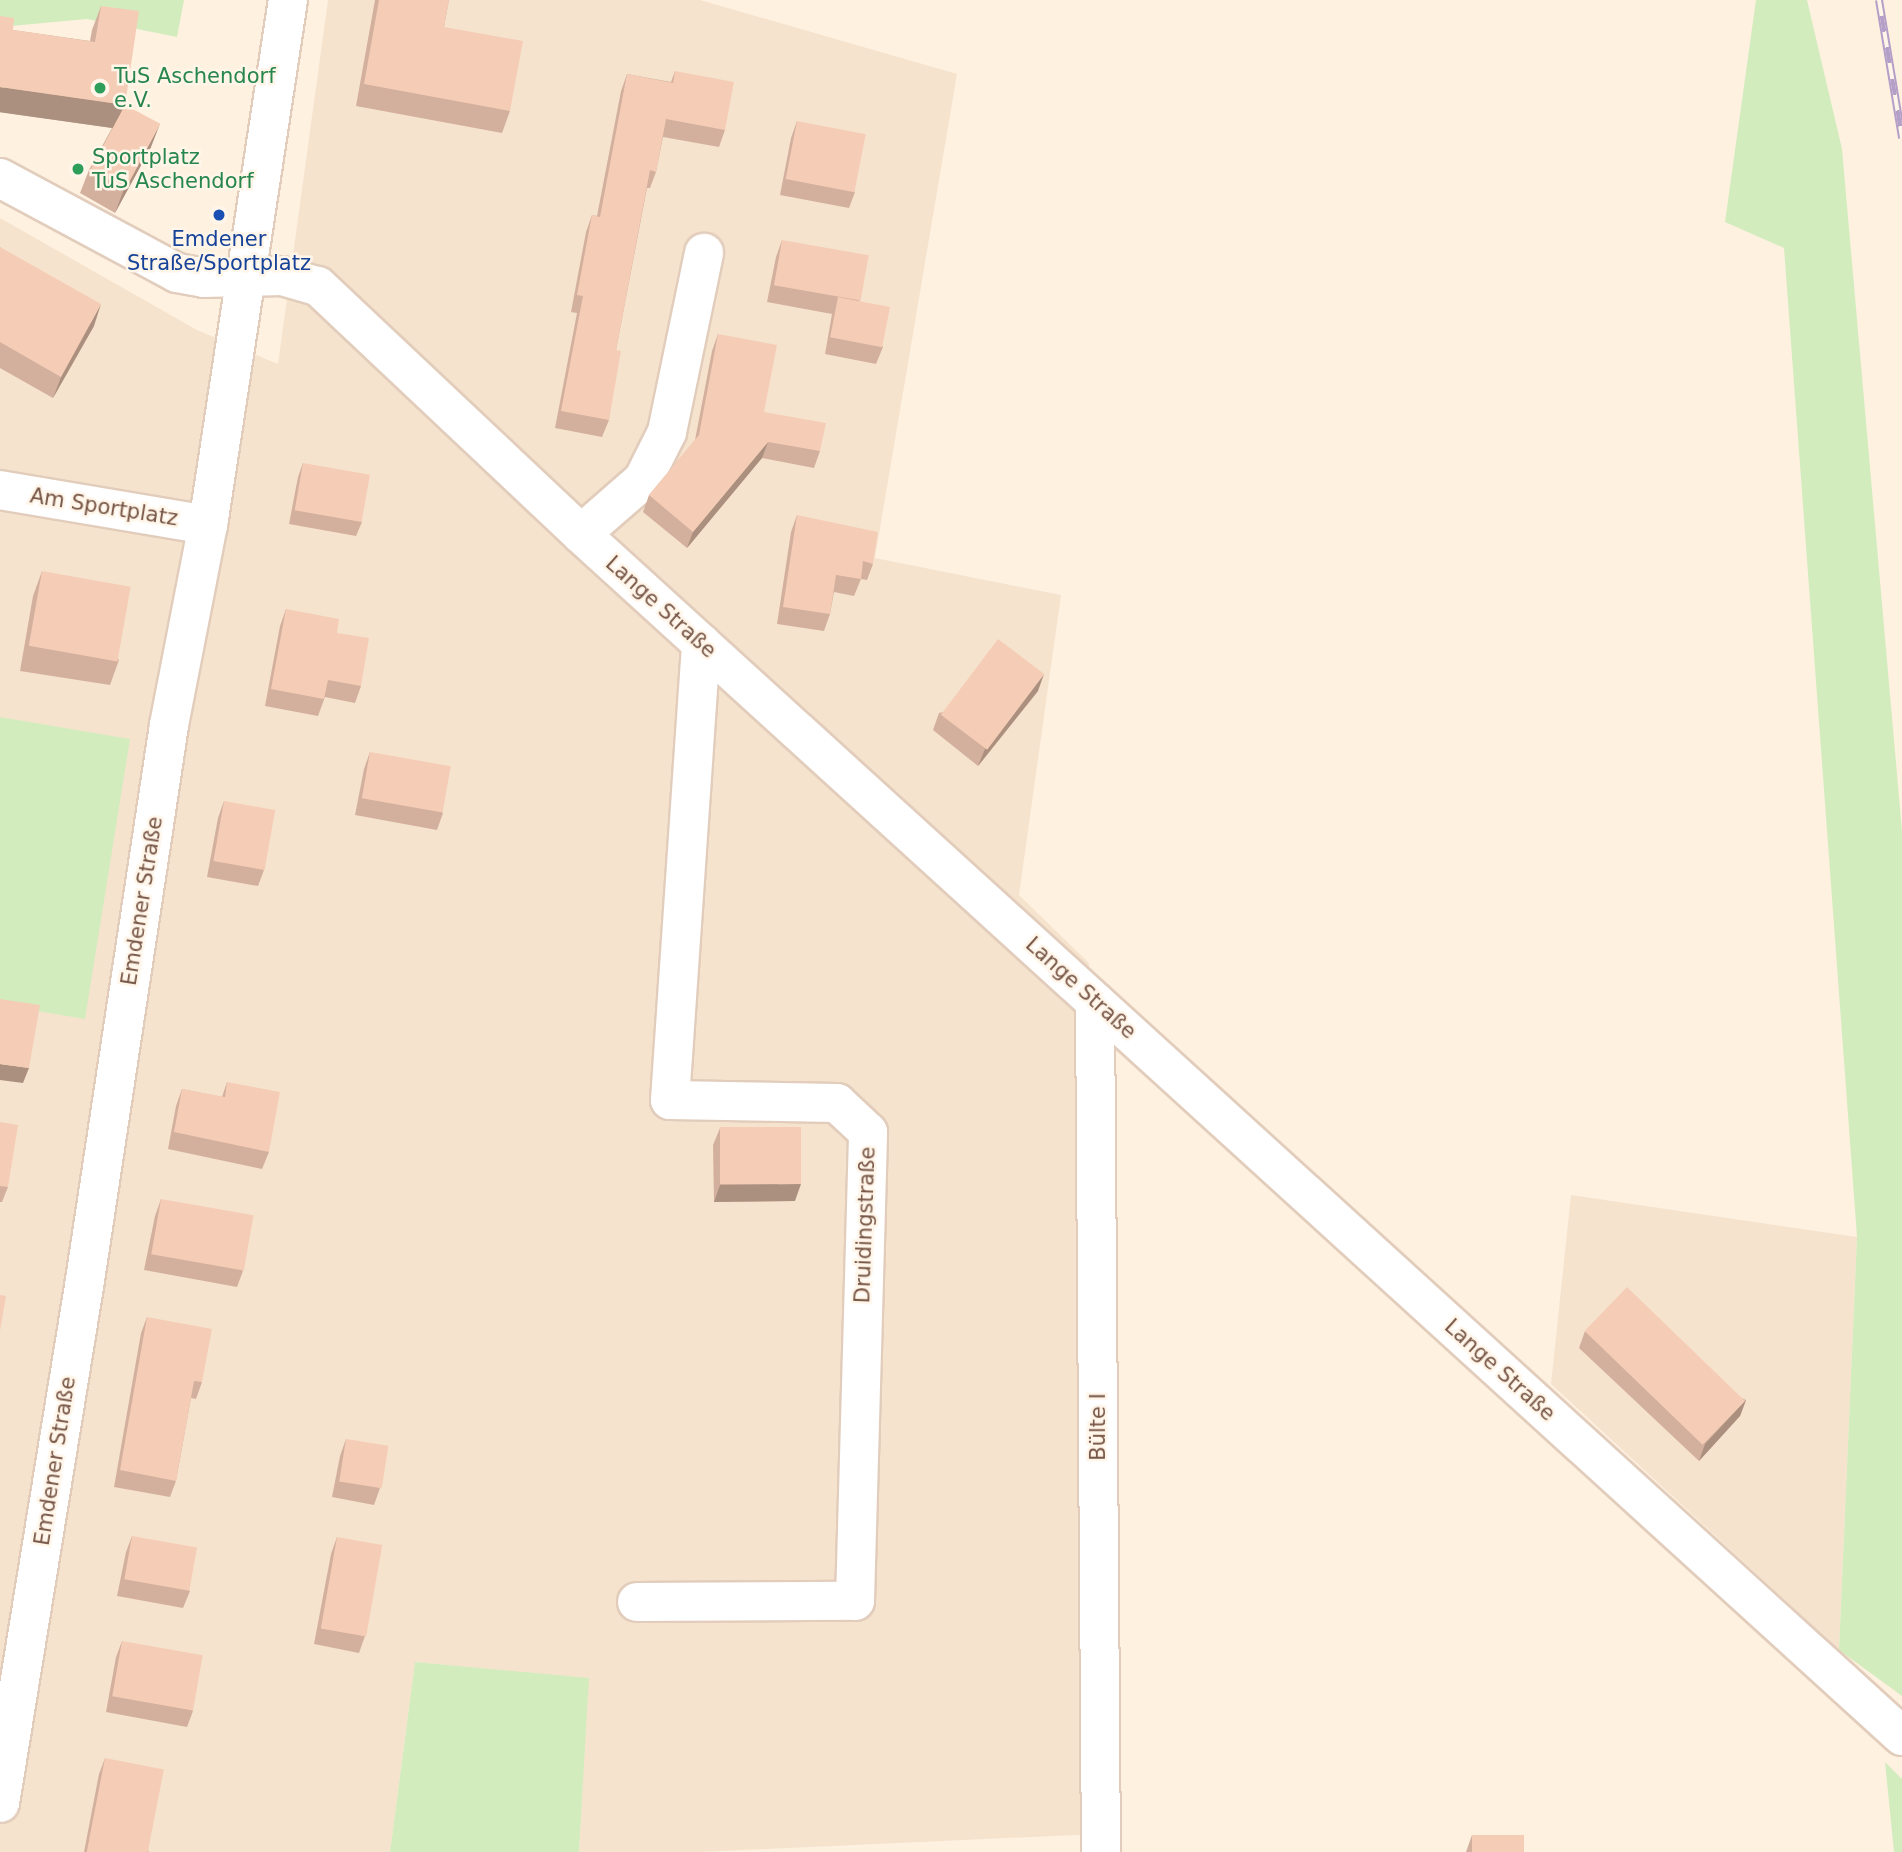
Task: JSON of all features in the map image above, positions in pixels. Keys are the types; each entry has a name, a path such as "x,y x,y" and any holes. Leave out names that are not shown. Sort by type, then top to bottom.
{"street":[{"name":"Emdener Straße","path":"0,1803 87,1268 169,725 208,524 288,0"},
{"name":"Lange Straße","path":"0,178 177,273 204,278 282,276 318,286 581,534 1902,1736"},
{"path":"581,534 643,480 667,432 704,253"},
{"name":"Am Sportplatz","path":"0,490 208,524"},
{"name":"Druidingstraße","path":"637,1602 855,1601 868,1132 837,1103 670,1100 701,643"},
{"name":"Bülte I","path":"1095,1002 1101,1852"}],"shaded area":[{"path":"328,0 700,0 957,74 875,558 1061,595 1019,895 1089,963 1097,1834 700,1852 579,1852 588,1679 415,1662 390,1852 0,1852 0,218 197,330 278,364"},
{"path":"1571,1195 1857,1237 1839,1650 1551,1384"}],"green space":[{"path":"0,0 184,0 177,37 87,19 0,27"},
{"path":"1756,0 1807,0 1842,149 1902,831 1902,1696 1839,1650 1857,1237 1784,248 1725,222"},
{"path":"0,717 130,739 85,1019 0,1005"},
{"path":"415,1662 589,1678 579,1852 390,1852"},
{"path":"1885,1762 1902,1779 1902,1852 1894,1852"}],"building":[{"path":"379,0 449,0 444,27 523,41 510,111 364,84"},
{"path":"101,6 139,11 125,105 0,87 0,16 14,18 13,30 95,42"},
{"path":"675,71 734,82 725,130 666,119 656,172 650,170 616,350 621,351 609,420 561,411 583,296 577,295 592,215 600,217 627,74 673,83"},
{"path":"125,105 160,124 126,189 90,170"},
{"path":"797,121 866,134 854,192 786,179"},
{"path":"782,240 869,255 861,301 774,285"},
{"path":"0,247 101,304 61,377 0,342"},
{"path":"838,297 890,307 882,347 830,337"},
{"path":"718,334 777,345 764,412 826,423 820,451 768,442 693,532 649,495 699,435"},
{"path":"303,463 370,475 362,522 295,510"},
{"path":"797,515 878,532 873,564 863,561 861,579 836,575 830,614 783,607"},
{"path":"42,571 131,587 117,661 29,646"},
{"path":"286,609 339,619 337,633 369,638 361,686 328,680 324,699 271,689"},
{"path":"998,639 1044,674 987,750 941,715"},
{"path":"370,752 451,766 443,813 362,798"},
{"path":"224,801 275,810 265,870 213,861"},
{"path":"0,999 40,1005 29,1068 0,1064"},
{"path":"227,1082 280,1092 269,1152 174,1132 182,1089 225,1097"},
{"path":"0,1122 18,1125 8,1187 0,1186"},
{"path":"720,1127 801,1127 801,1184 720,1184"},
{"path":"161,1199 254,1215 244,1270 151,1254"},
{"path":"1627,1287 1745,1401 1703,1445 1585,1331"},
{"path":"0,1295 6,1296 0,1331"},
{"path":"147,1317 212,1329 202,1382 194,1381 176,1481 120,1470"},
{"path":"346,1439 388,1446 382,1488 339,1481"},
{"path":"132,1536 197,1547 189,1591 124,1579"},
{"path":"337,1537 382,1545 366,1637 321,1629"},
{"path":"122,1641 203,1655 193,1710 112,1696"},
{"path":"105,1758 164,1769 148,1852 87,1852"},
{"path":"1472,1835 1524,1835 1524,1852 1472,1852"}],"railway":[{"path":"1879,0 1902,138"}],"place":[{"name":"TuS Aschendorf e.V.","path":"100,88"},
{"name":"Sportplatz TuS Aschendorf","path":"78,169"},
{"name":"Emdener Straße/Sportplatz","path":"219,215"}]}
